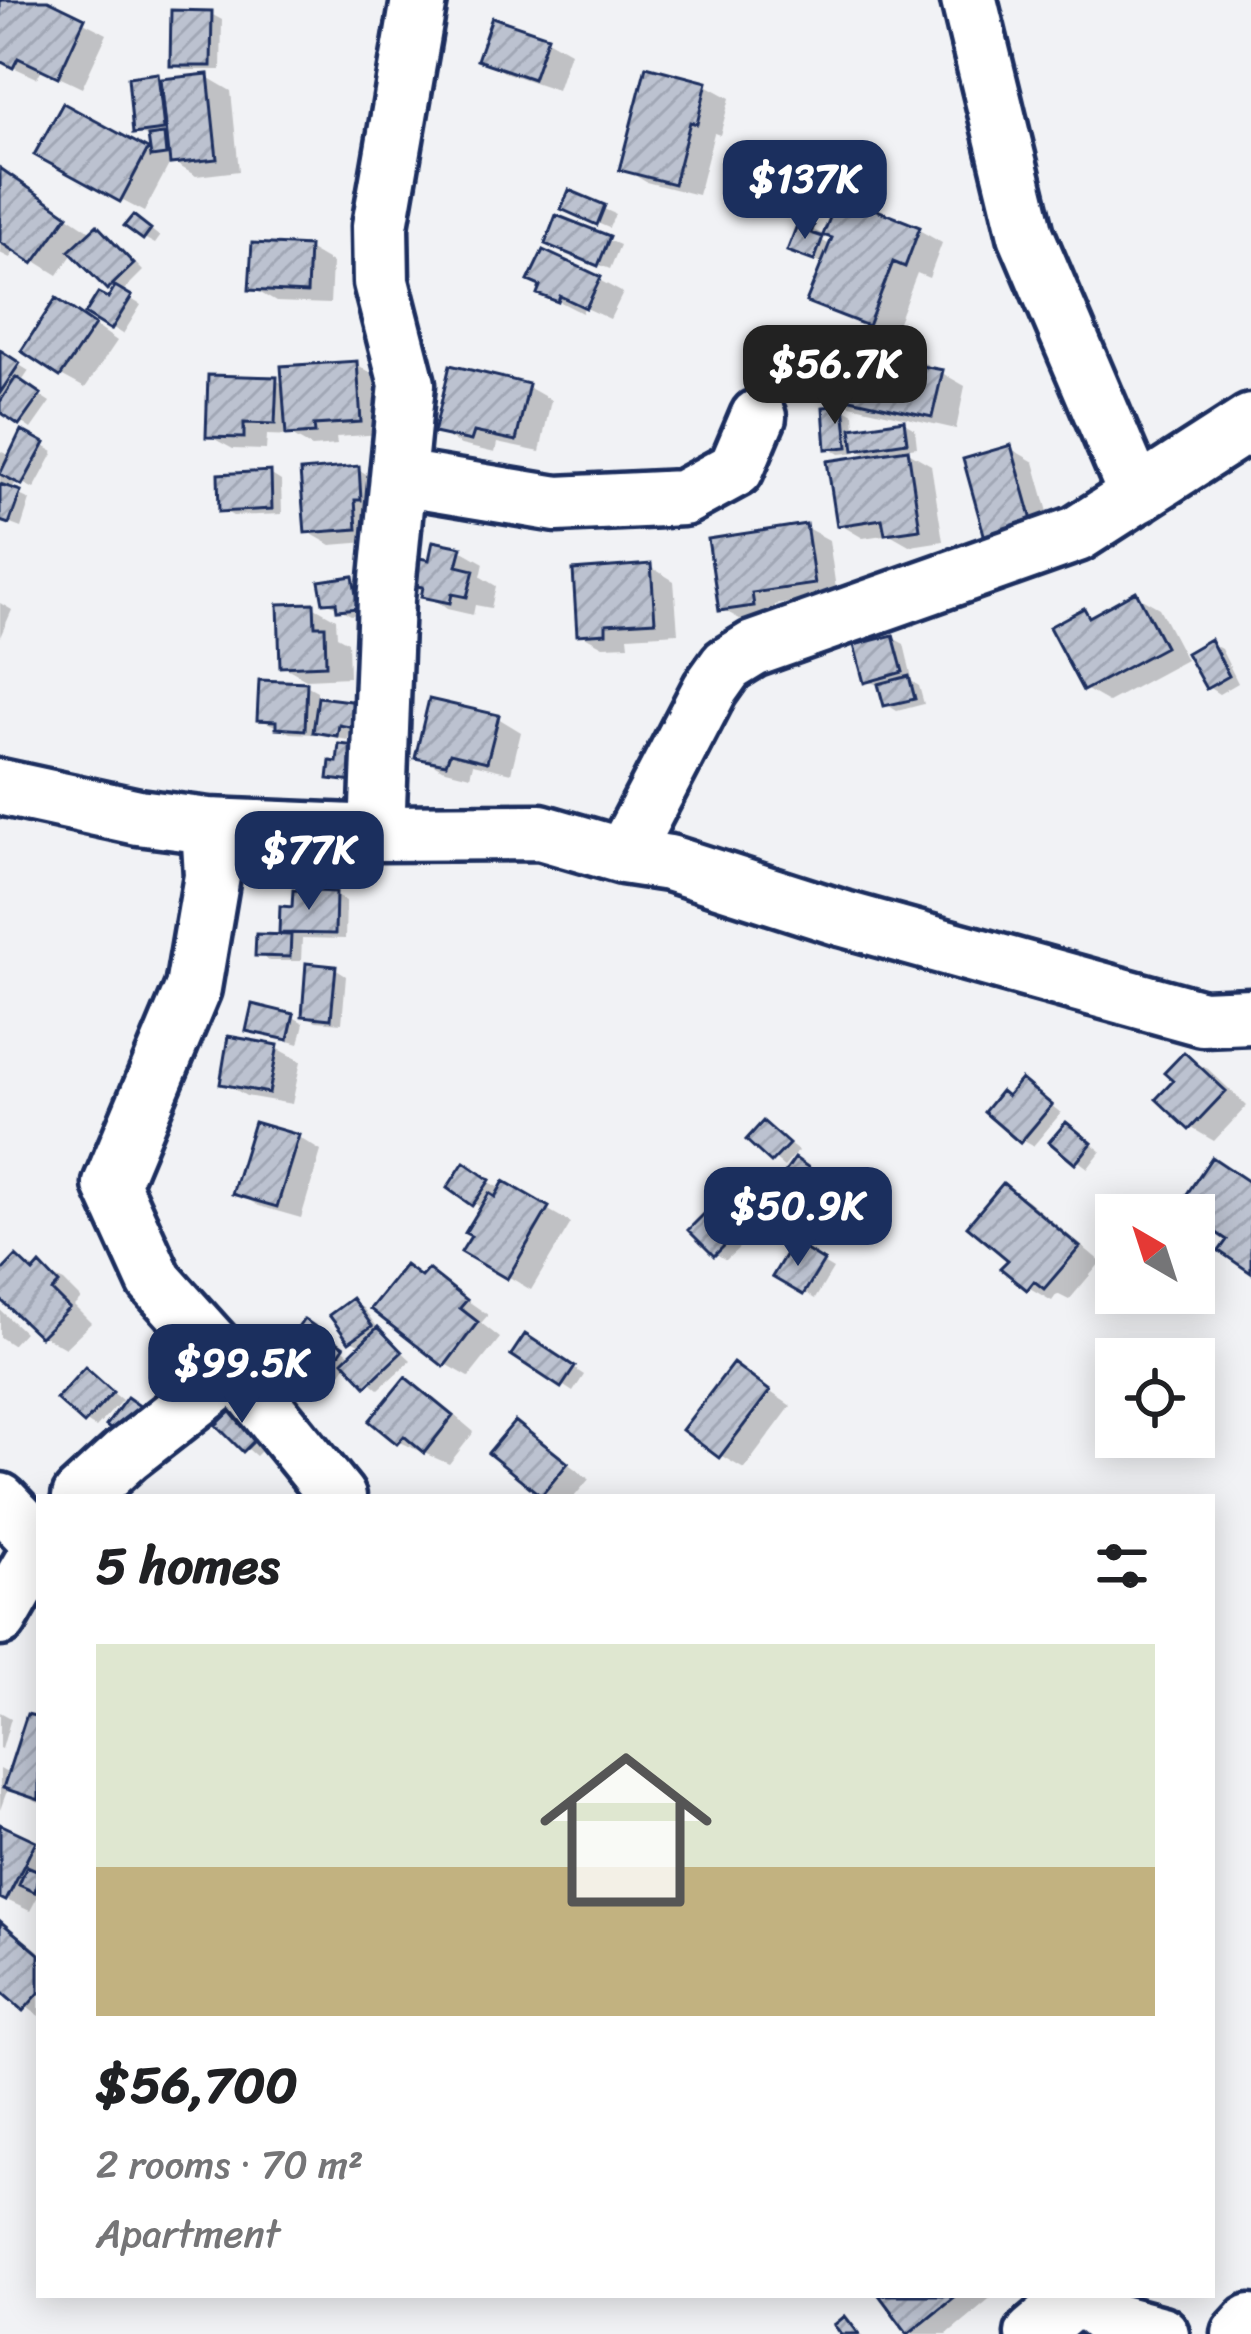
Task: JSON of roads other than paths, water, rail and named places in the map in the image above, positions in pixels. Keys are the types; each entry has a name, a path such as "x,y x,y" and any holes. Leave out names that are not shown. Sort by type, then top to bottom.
{"street":[{"path":"376,832 386,599 406,384 384,298 380,226 419,0"},
{"path":"969,0 1026,235 1137,496"},
{"path":"400,478 557,504 683,498 736,469 758,417"},
{"path":"623,856 710,688 727,665 753,649 1077,534 1251,422"},
{"path":"0,787 116,813 209,826 540,832 623,856 669,863 844,919 1202,1018 1251,1016"},
{"path":"209,826 212,876 193,988 111,1184 155,1281 236,1370 336,1494"},
{"path":"83,1494 236,1370"},
{"path":"0,1501 36,1543"},
{"path":"0,1618 36,1552"},
{"path":"1033,2334 1075,2298"},
{"path":"1083,2298 1109,2320 1161,2334"},
{"path":"1240,2334 1251,2322"}]}
